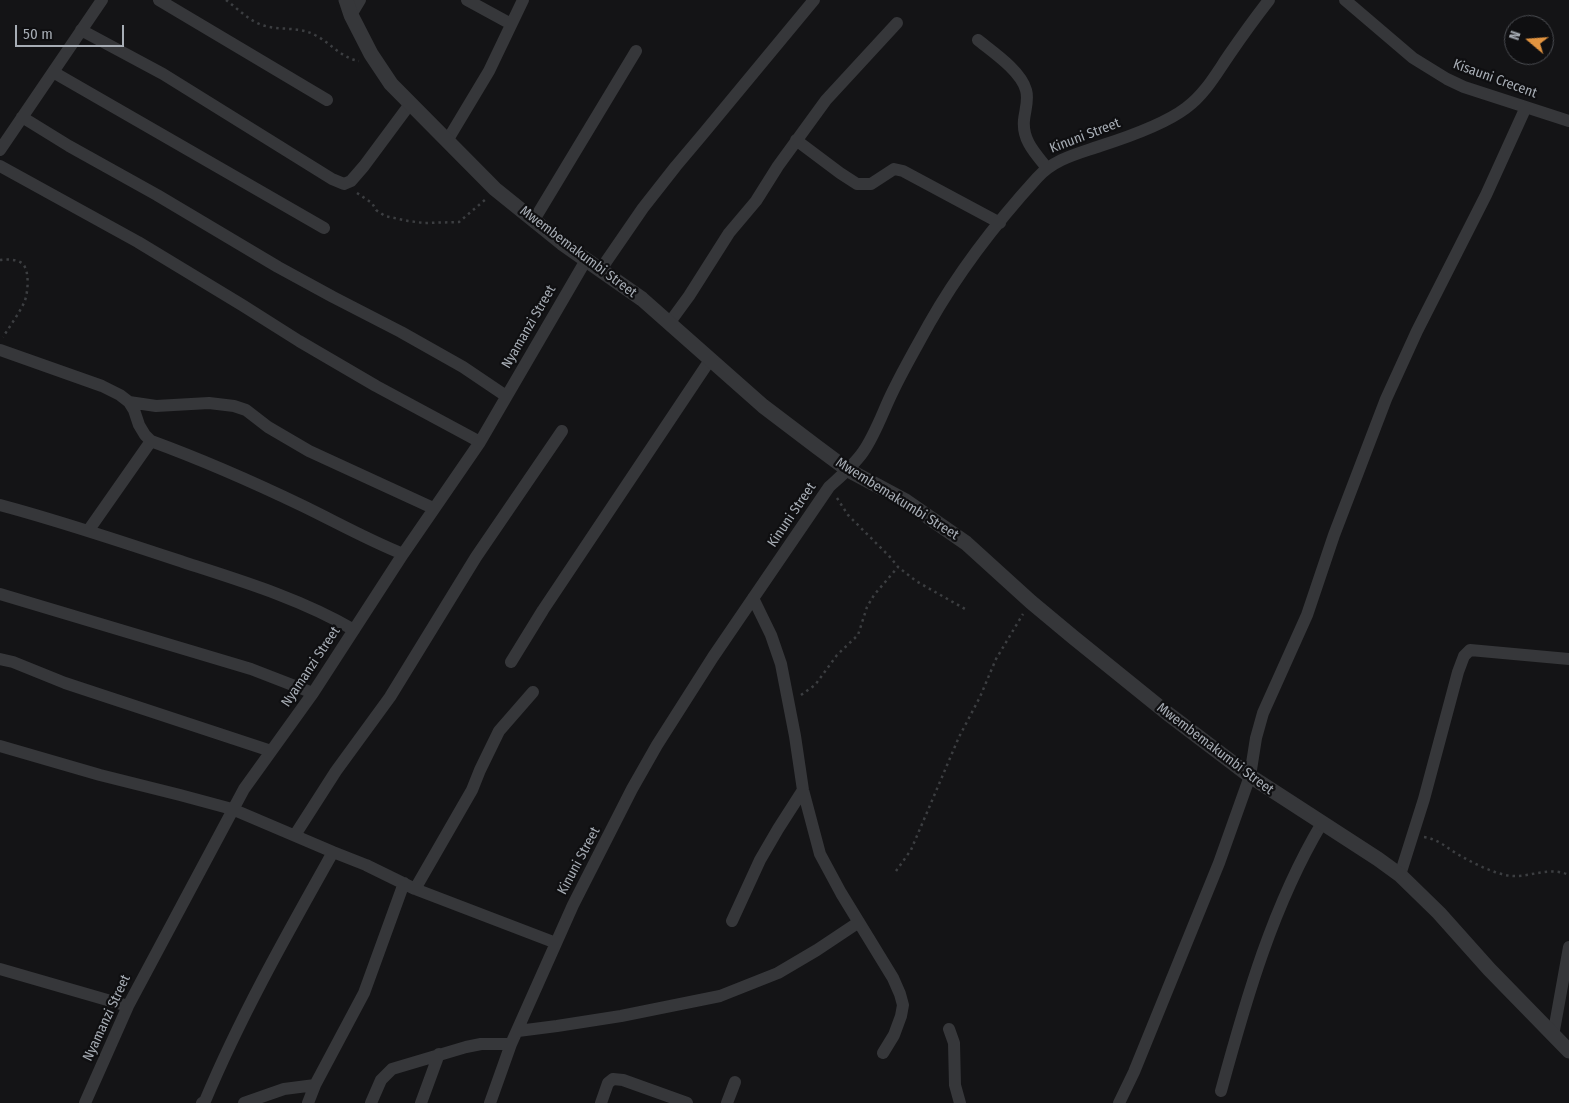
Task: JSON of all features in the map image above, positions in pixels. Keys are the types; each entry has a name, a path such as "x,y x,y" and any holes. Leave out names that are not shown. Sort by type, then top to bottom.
{"street":[{"path":"0,149 102,0"},
{"path":"159,0 326,100"},
{"name":"Mwembemakumbi Street","path":"346,0 351,15 371,54 391,84 495,189 586,260 642,298 780,420 848,470 904,500 966,543 1031,602 1167,713 1250,776 1378,859 1400,876 1439,913 1489,969 1569,1051"},
{"path":"351,15 360,0"},
{"path":"467,0 511,24"},
{"path":"447,142 489,71 523,0"},
{"path":"601,269 643,208 676,166 814,0"},
{"name":"Kinuni Street","path":"493,1102 511,1044 573,905 632,789 657,745 753,598 829,487 848,470 863,452 897,383 944,298 977,249 1047,168 1058,161 1144,130 1186,108 1210,83 1251,22 1269,0"},
{"name":"Kisauni Crecent","path":"1345,0 1389,39 1432,70 1464,87 1569,121"},
{"path":"670,322 729,233 756,201 796,140 826,100 897,23"},
{"path":"81,30 163,74 332,179 344,184 351,181 364,166 410,104"},
{"path":"978,40 1009,66 1026,88 1027,102 1024,132 1029,145 1047,168"},
{"path":"534,220 636,51"},
{"path":"54,72 324,228"},
{"path":"1119,1103 1137,1064 1219,863 1250,776 1256,738 1263,713 1306,615 1334,535 1386,399 1486,195 1526,107"},
{"path":"22,117 278,267 463,367 506,396"},
{"path":"796,140 857,184 871,184 894,169 903,171 1000,223"},
{"path":"0,166 138,242 376,386 480,442"},
{"name":"Nyamanzi Street","path":"85,1103 128,1006 232,809 244,789 313,693 403,554 480,442 586,260"},
{"path":"0,350 102,386 120,395 129,402 139,425 151,441 276,493 361,536 403,554"},
{"path":"511,662 543,610 710,360"},
{"path":"129,402 156,406 209,403 234,406 246,410 288,440 309,451 434,508"},
{"path":"295,835 336,771 390,697 476,557 562,431"},
{"path":"88,531 151,441"},
{"path":"0,505 88,531 257,586 330,616 354,630"},
{"path":"0,594 251,669 313,693"},
{"path":"753,598 771,635 781,664 803,790 820,854 893,978 900,994 903,1005 894,1035 884,1053"},
{"path":"1400,876 1424,799 1464,656 1470,650 1569,659"},
{"path":"0,659 13,662 65,683 271,751"},
{"path":"308,1103 364,993 409,886 472,790 499,730 533,692"},
{"path":"0,746 100,776 232,809 366,865 409,886 556,943"},
{"path":"732,921 760,860 803,790"},
{"path":"1221,1091 1255,975 1286,895 1312,838 1322,823"},
{"path":"205,1102 237,1030 333,852"},
{"path":"518,1031 620,1016 720,996 778,973 859,922"},
{"path":"1553,1036 1569,947"},
{"path":"0,969 128,1006"},
{"path":"949,1029 954,1043 955,1085 960,1103"},
{"path":"371,1103 381,1080 392,1069 439,1054 481,1044 511,1044"},
{"path":"421,1103 439,1054"},
{"path":"601,1103 608,1083 613,1079 622,1080 687,1103"},
{"path":"727,1103 735,1082"},
{"path":"244,1103 284,1089 316,1085"}],"path":[{"path":"226,0 254,22 315,34 341,54 358,61 371,54"},
{"path":"344,184 372,203 376,210 385,216 408,222 424,223 459,222 466,218 495,189"},
{"path":"0,260 17,261 24,265 28,285 25,301 0,343"},
{"path":"829,487 848,515 898,567 916,581 965,609"},
{"path":"789,703 815,685 837,655 858,635 867,607 874,595 898,567"},
{"path":"896,871 911,850 959,737 980,697 996,659 1031,602"},
{"path":"1410,843 1420,837 1434,839 1479,865 1517,877 1549,871 1562,872 1569,875"}]}
